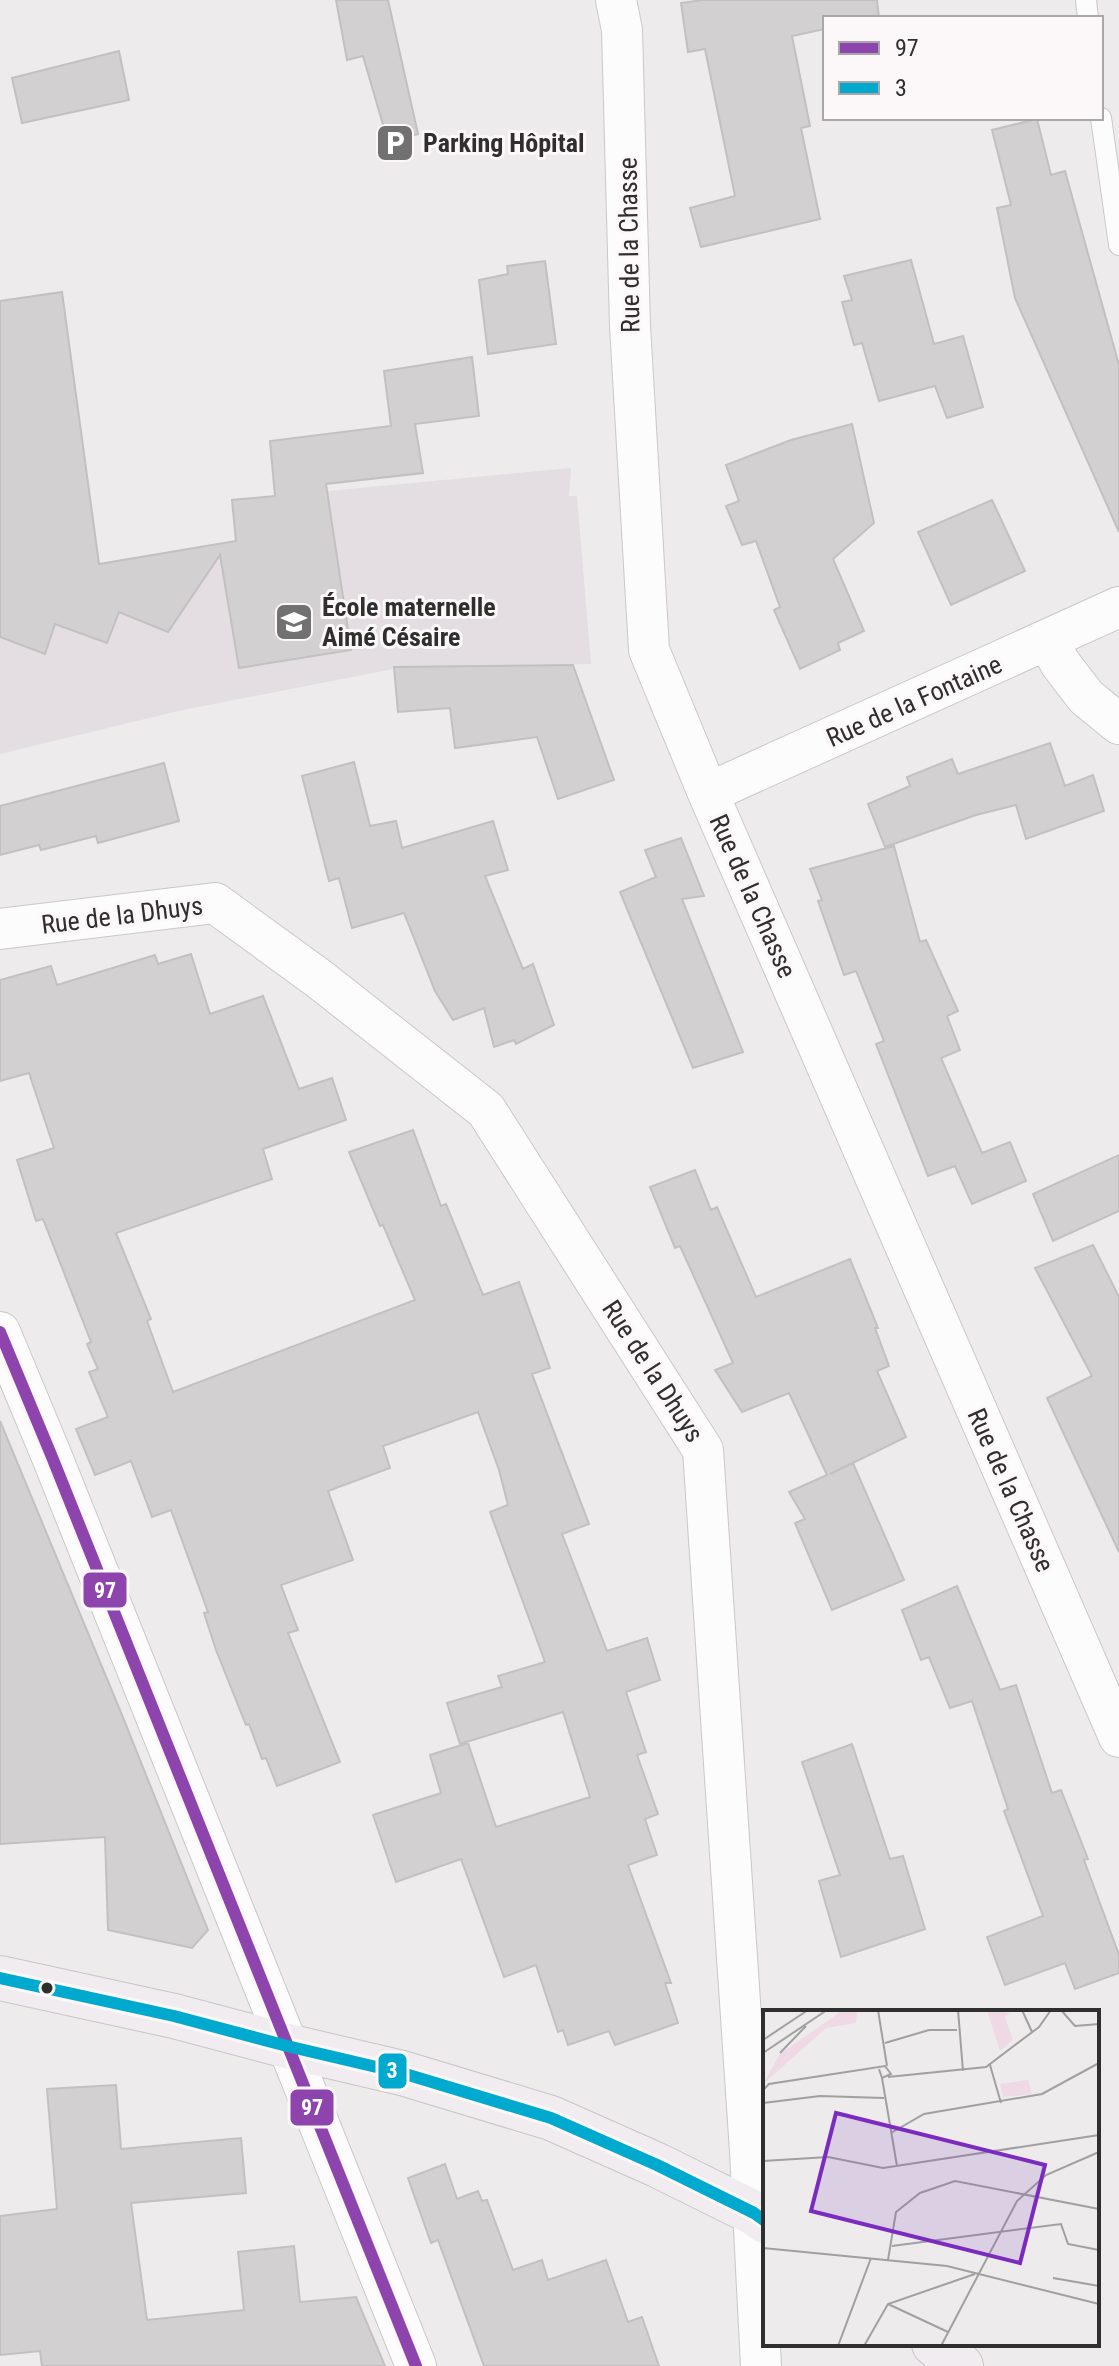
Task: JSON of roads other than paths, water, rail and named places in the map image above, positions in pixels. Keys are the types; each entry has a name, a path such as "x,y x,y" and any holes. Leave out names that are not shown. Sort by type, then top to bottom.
{"main road":[{"path":"0,1978 174,2016 402,2073 551,2118 657,2165 759,2217"},
{"path":"936,2346 961,2366"}],"street":[{"name":"Rue de la Chasse","path":"616,0 623,46 630,326 649,650 708,793 1119,1737"},
{"name":"Rue de la Fontaine","path":"708,793 1119,607"},
{"path":"1048,640 1060,663 1086,697 1119,724"},
{"name":"Rue de la Dhuys","path":"0,929 215,903 318,978 486,1110 703,1450 759,2217 761,2366"},
{"path":"0,1332 416,2366"}],"lane":[{"path":"1101,120 1119,245"}],"place":[{"name":"Parking Hôpital","path":"395,143"},
{"name":"École maternelle Aimé Césaire","path":"294,622"}]}
